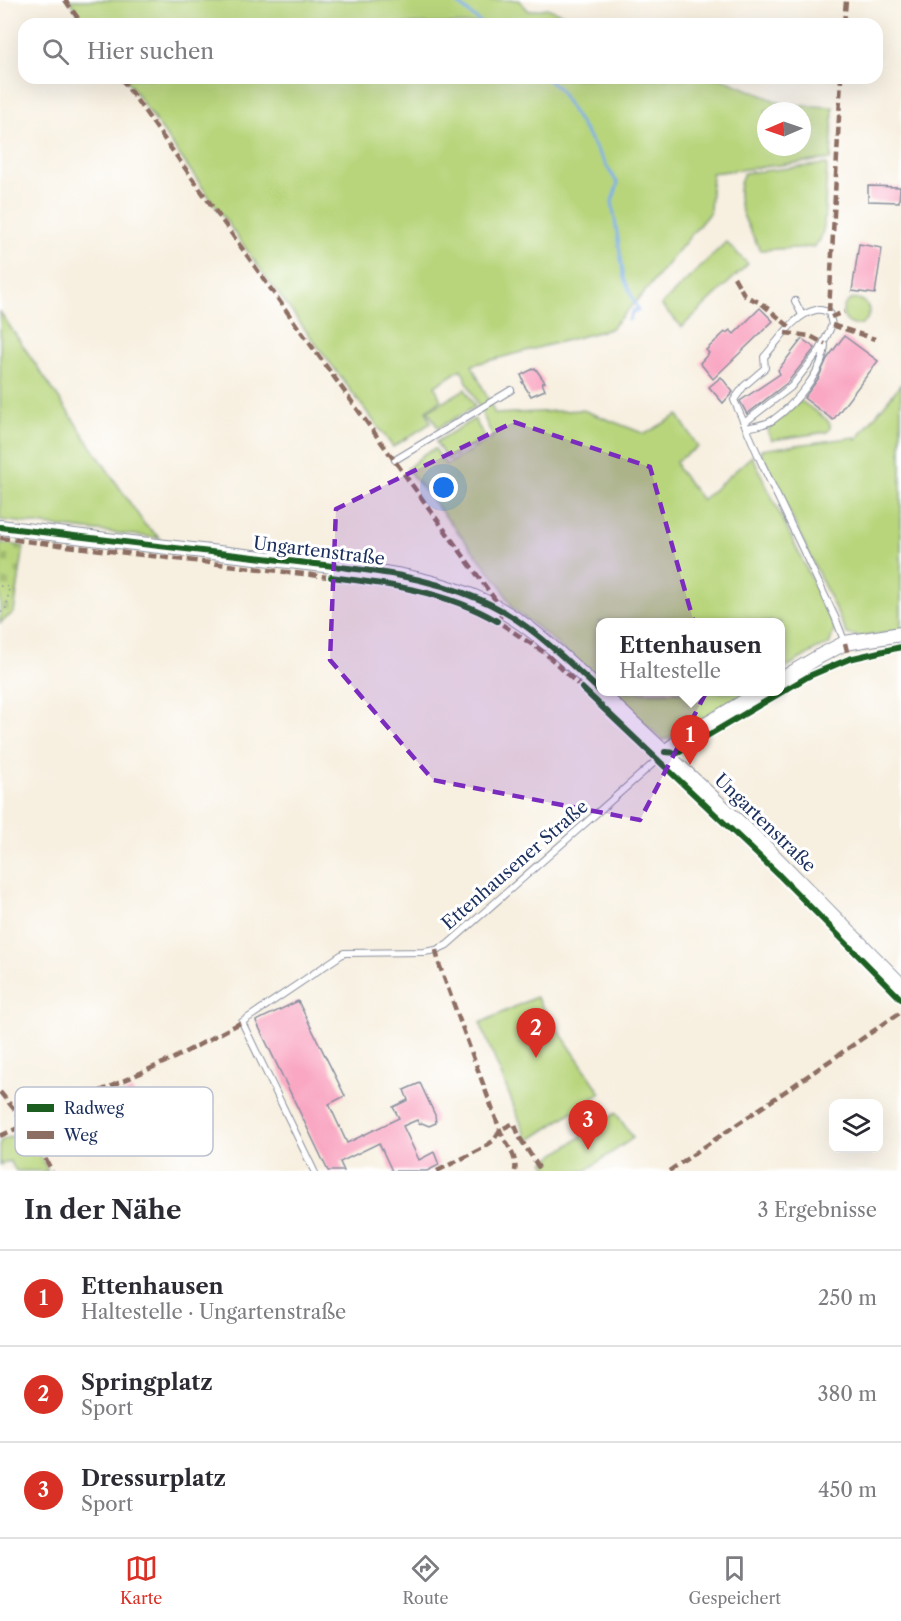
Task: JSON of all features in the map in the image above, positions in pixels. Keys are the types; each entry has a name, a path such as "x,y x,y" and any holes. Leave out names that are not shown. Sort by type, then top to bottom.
{"street":[{"name":"Ungartenstraße","path":"0,527 360,570 438,584 482,600 504,612 541,639 596,687"},
{"path":"785,677 845,644 901,634"},
{"name":"Ungartenstraße","path":"605,696 771,853 901,985"},
{"path":"665,752 753,696"}],"lane":[{"path":"795,301 802,315"},
{"path":"745,426 772,420 796,399 822,361 832,325 829,312 817,309 802,315 764,357 765,368 744,386 734,400 745,426 835,617 845,644"},
{"path":"745,426 791,387 825,344"},
{"path":"395,459 511,390"},
{"name":"Ettenhausener Straße","path":"314,1171 243,1022 344,953 430,951 447,945 665,752"}],"path":[{"path":"0,586 9,587 8,607 0,613"}],"highlighted area":[{"path":"514,422 650,467 711,683 640,820 433,780 330,660 336,509"}],"green space":[{"path":"69,0 519,0 529,11 547,8 572,18 82,18"},
{"path":"129,84 735,84 779,102 757,102 757,156 811,156 811,106 833,107 831,159 712,173 710,212 643,294 610,329 472,365 495,414 583,410 645,434 678,415 698,447 676,461 678,469 702,500 752,456 835,628 829,645 817,649 785,668 785,618 596,618 596,679 543,632 513,609 500,584 407,469 424,454 435,449 446,465 493,437 461,369 435,386 441,401 426,410 431,423 393,447 268,280"},
{"path":"827,164 824,227 820,240 813,247 760,250 742,213 739,193 744,173"},
{"path":"726,242 748,264 682,327 661,305"},
{"path":"856,299 865,303 869,312 865,321 856,325 847,321 843,312 847,303"},
{"path":"0,312 145,525 160,538 0,520"},
{"path":"901,384 901,631 860,637 847,634 760,450 855,437 856,440"},
{"path":"465,389 475,407 438,428 428,411"},
{"path":"801,401 826,419 830,424 830,429 827,432 772,440 768,433 769,428"},
{"path":"474,419 485,437 447,460 436,442"},
{"path":"0,543 24,546 14,612 0,623"},
{"path":"614,696 740,696 670,738 663,740"},
{"path":"536,997 601,1093 528,1141 480,1023"},
{"path":"616,1113 633,1138 585,1171 550,1171 544,1162"},
{"path":"15,1135 15,1156 40,1156 48,1171 16,1171 10,1161 0,1165 0,1141"}],"building":[{"path":"868,186 900,187 899,202 868,201"},
{"path":"859,244 882,248 875,294 852,291"},
{"path":"760,308 773,321 713,379 700,363 709,353 706,350 725,332 730,330 734,334"},
{"path":"844,336 878,361 833,420 804,398 818,379 827,359"},
{"path":"802,339 815,348 787,383 747,414 740,401 780,374 778,370"},
{"path":"535,368 545,382 542,383 545,390 531,396 522,382 524,382 521,375"},
{"path":"721,377 733,392 723,403 709,387"},
{"path":"298,1001 345,1096 329,1104 347,1143 399,1118 393,1107 408,1100 404,1090 420,1083 435,1115 436,1123 429,1126 419,1124 417,1120 403,1126 419,1160 434,1152 439,1165 427,1171 392,1171 379,1143 340,1162 344,1171 328,1171 256,1021"}],"waterway":[{"path":"454,0 475,18"},
{"path":"553,84 558,88 618,184 612,201 624,278 638,310 633,311 629,320"}],"marked path":[{"path":"65,0 78,18"},
{"path":"844,18 846,0"},
{"path":"125,84 504,612 497,621 545,653 586,692"},
{"path":"829,312 841,84"},
{"path":"734,277 745,296 761,303 790,327"},
{"path":"831,317 844,312"},
{"path":"832,325 875,339"},
{"path":"785,333 810,336 825,344"},
{"path":"0,538 337,578"},
{"path":"845,643 849,659"},
{"path":"436,950 439,964 500,1130 515,1160 515,1171"},
{"path":"669,1171 901,1012"},
{"path":"109,1087 174,1058 242,1022"},
{"path":"0,1092 15,1110"},
{"path":"437,1171 481,1149 493,1141 500,1130 514,1123 520,1138 541,1171"},
{"path":"0,1136 15,1129"},
{"path":"44,1156 52,1171"}],"cycle path":[{"path":"0,527 352,568 431,583 481,600 514,618 559,653 596,687"},
{"path":"331,577 416,590 458,602 497,621"},
{"path":"785,690 809,676 849,659 901,647"},
{"path":"582,688 779,875 901,999"},
{"path":"665,752 678,753 775,696"}],"place":[{"name":"Ettenhausen","path":"690,765"},
{"name":"Springplatz","path":"536,1058"},
{"name":"Dressurplatz","path":"588,1150"}]}
